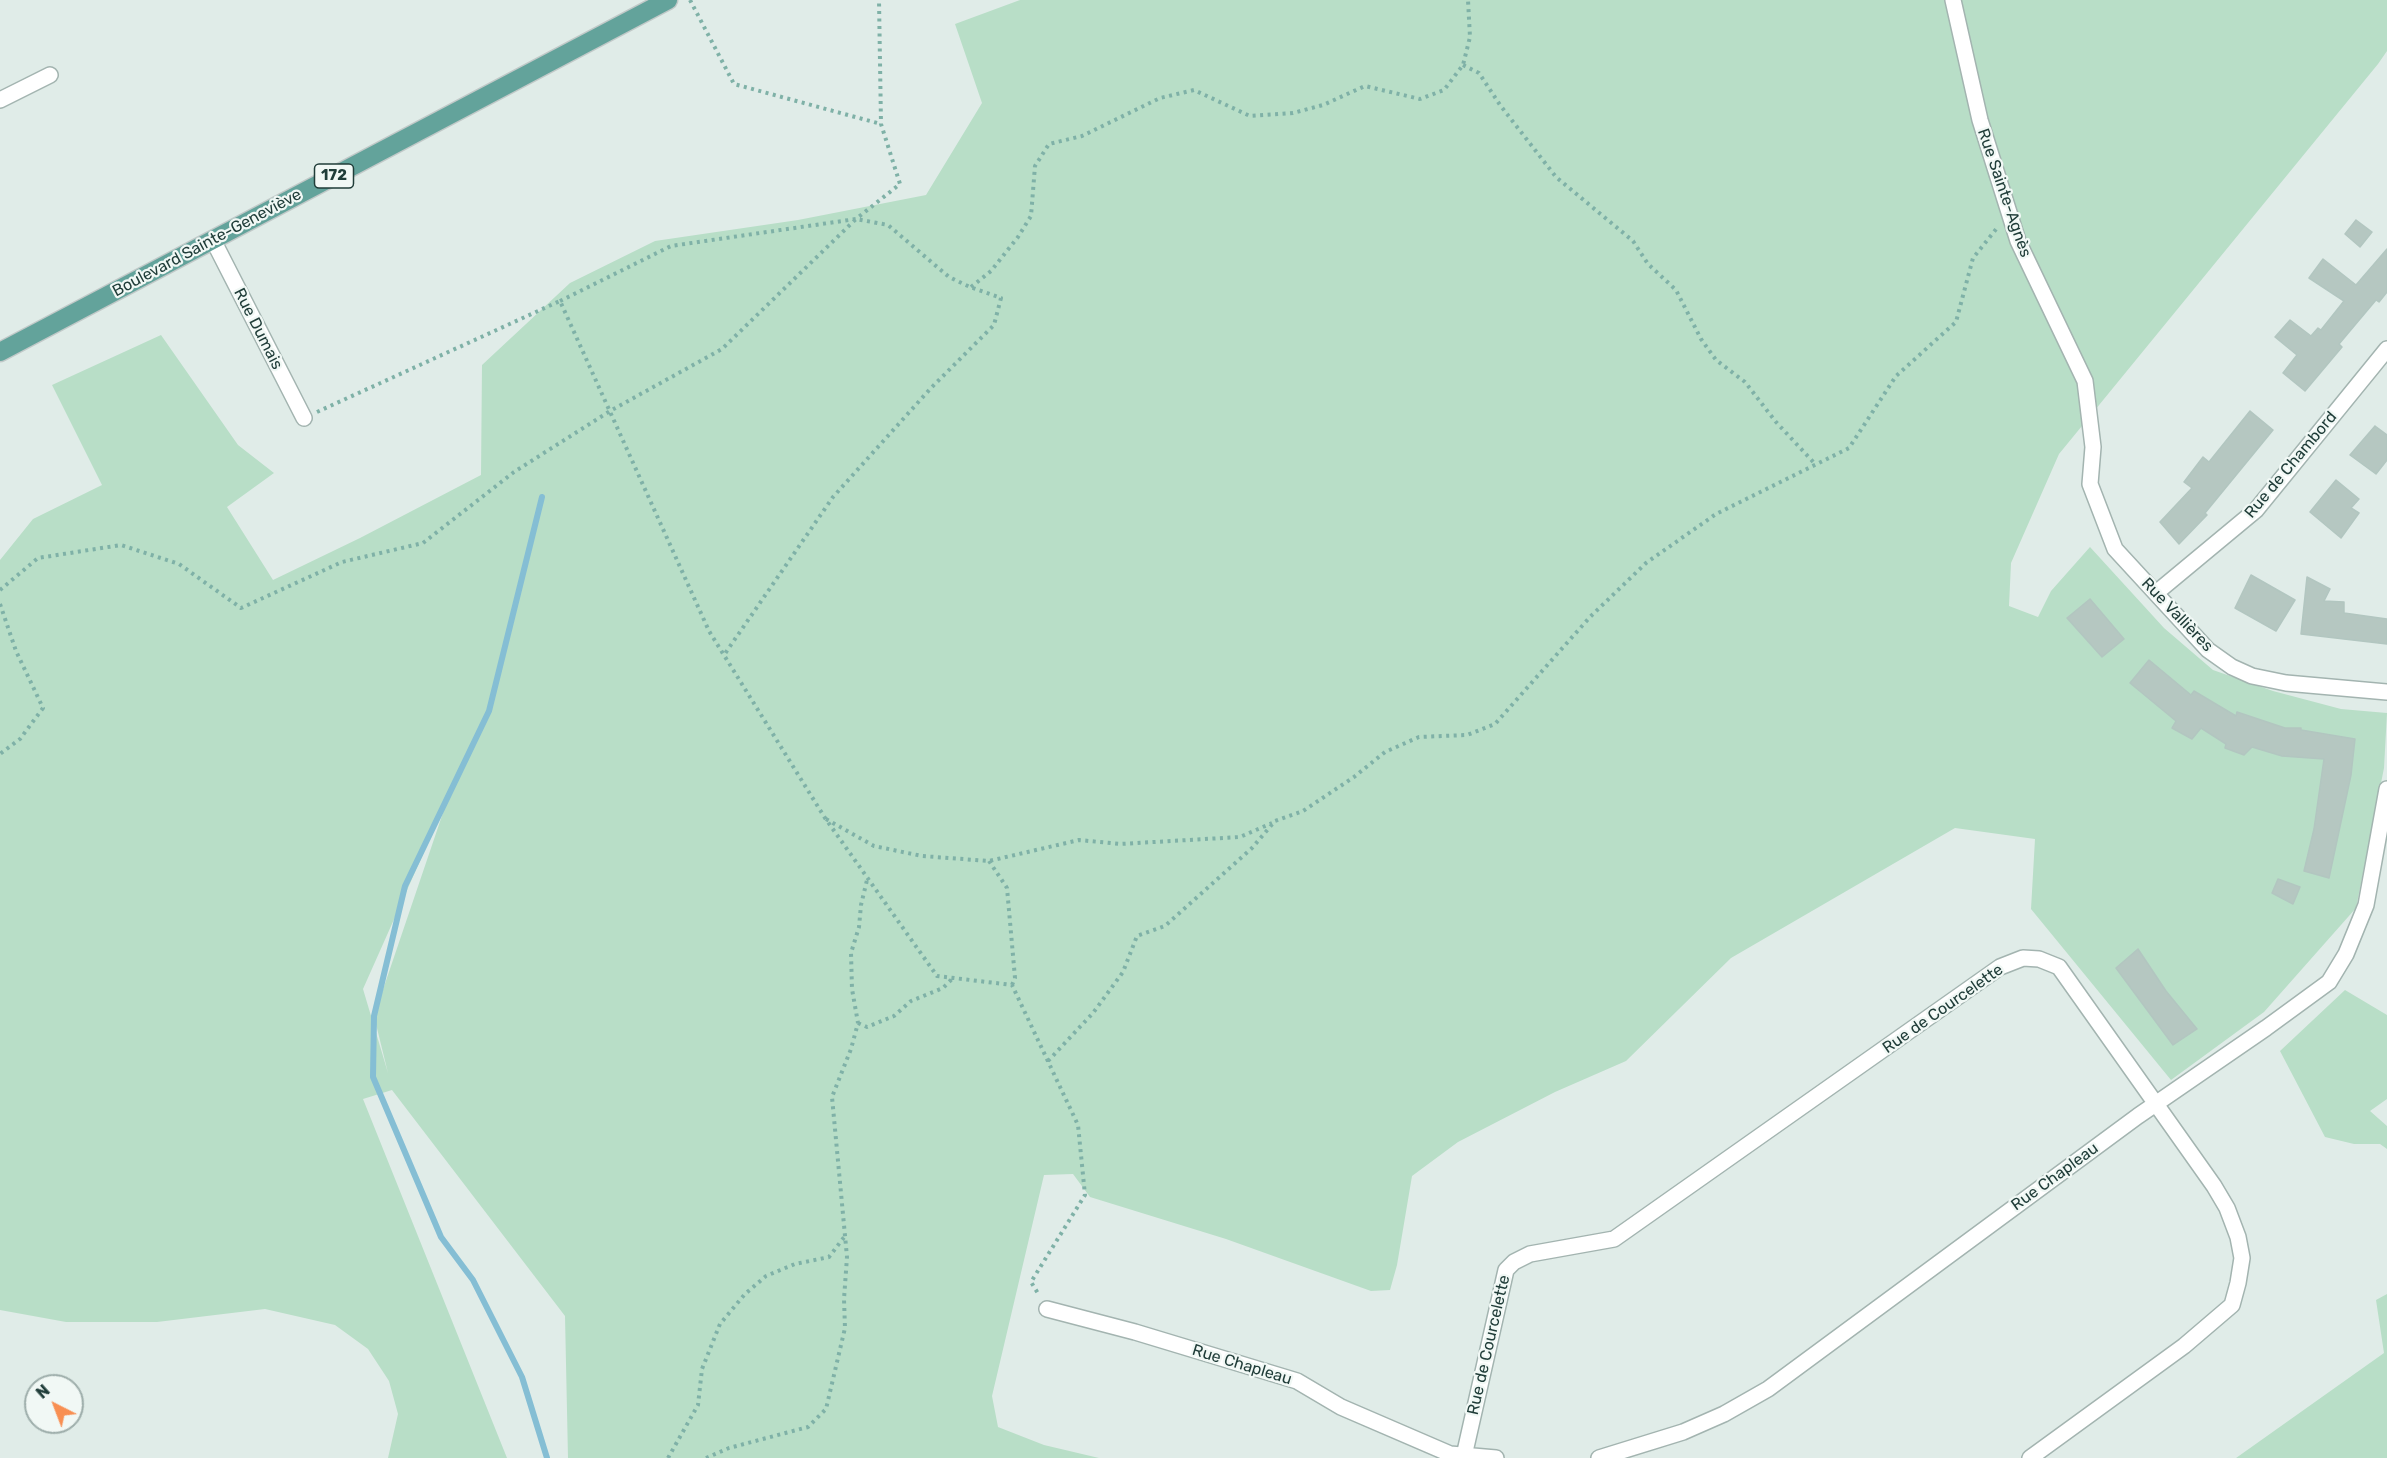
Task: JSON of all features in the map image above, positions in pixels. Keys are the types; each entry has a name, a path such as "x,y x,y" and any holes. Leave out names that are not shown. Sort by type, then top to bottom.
{"main road":[{"name":"Boulevard Sainte-Geneviève","path":"0,351 668,0"}],"street":[{"name":"Rue Sainte-Agnès","path":"1953,0 1980,120 2022,251 2085,381 2093,447"},
{"path":"0,100 50,75"},
{"name":"Rue Dumais","path":"213,240 304,418"},
{"name":"Rue de Chambord","path":"2156,593 2256,510 2387,350"},
{"name":"Rue Vallières","path":"2093,447 2090,484 2115,549 2208,650 2232,667 2252,676 2286,683 2387,692"},
{"name":"Rue Chapleau","path":"1599,1458 1683,1432 1724,1414 1767,1389 2154,1105 2329,982 2346,954 2366,904 2387,789"},
{"name":"Rue de Courcelette","path":"1464,1456 1506,1270 1514,1262 1530,1254 1614,1239 2000,967 2023,958 2039,958 2059,968 2154,1105 2214,1186 2227,1208 2238,1237 2242,1257 2232,1305 2184,1346 2030,1458"},
{"name":"Rue Chapleau","path":"1047,1309 1135,1332 1297,1381 1350,1411 1450,1454 1496,1458"}],"path":[{"path":"690,0 734,84 881,124"},
{"path":"0,590 38,558 120,545 179,564 241,608 342,562 423,543 514,472 610,411 722,349 856,219 900,184 881,124 879,0"},
{"path":"970,287 991,271 1018,237 1031,216 1035,166 1049,144 1082,136 1161,98 1194,90 1250,116 1293,113 1323,105 1365,86 1420,99 1444,90 1463,65 1470,37 1468,0"},
{"path":"1463,65 1479,73 1500,105 1556,177 1633,241 1648,264 1676,290 1701,339 1716,360 1745,382 1776,422 1816,465"},
{"path":"825,818 874,846 922,856 989,861 1079,840 1119,844 1240,837 1303,811 1354,777 1385,752 1419,737 1467,735 1495,724 1590,616 1646,563 1716,514 1849,448 1896,376 1956,322 1972,258 1999,225 2010,216"},
{"path":"304,418 560,301 671,246 856,219 888,225 949,276 970,287 1001,298 994,325 931,388 833,497 724,655"},
{"path":"560,301 709,631 825,818 937,976 1012,985"},
{"path":"0,604 16,651 43,708 20,739 0,754"},
{"path":"1048,1061 1093,1013 1123,972 1137,936 1165,926 1252,848 1275,821"},
{"path":"989,861 1007,888 1015,978 1012,985 1078,1125 1085,1195 1031,1282 1047,1309"},
{"path":"706,1458 729,1448 808,1427 826,1409 845,1328 844,1299 847,1257 832,1097 851,1049 858,1023 852,989 851,953 859,927 867,879"},
{"path":"858,1023 867,1027 894,1016 911,1001 943,988 953,978"},
{"path":"668,1458 698,1406 702,1369 720,1324 745,1294 766,1276 795,1264 829,1257 845,1235"}],"green space":[{"path":"1020,0 2387,0 2387,51 2378,64 2059,454 2011,563 2009,606 2038,617 2051,591 2090,547 2164,628 2213,670 2273,691 2341,709 2387,713 2384,768 2356,908 2264,1012 2171,1080 2031,909 2035,839 1955,828 1731,958 1626,1061 1555,1092 1458,1142 1412,1176 1397,1265 1390,1290 1371,1291 1226,1239 1090,1197 1073,1174 1044,1175 992,1396 998,1427 1044,1445 1099,1458 568,1458 565,1316 392,1090 363,1099 507,1458 388,1458 398,1414 389,1381 368,1349 335,1325 265,1309 157,1322 66,1322 0,1310 0,560 33,519 102,485 52,385 161,335 238,445 274,473 227,507 273,580 481,475 482,365 570,283 655,241 798,220 926,195 982,103 955,24","holes":["448,798 374,1016 388,1073 363,989"]},
{"path":"2345,990 2387,1015 2387,1099 2370,1111 2387,1126 2387,1149 2380,1144 2354,1144 2325,1137 2280,1051"},
{"path":"2387,1294 2387,1458 2236,1458 2384,1353 2376,1300"}],"building":[{"path":"2356,220 2372,232 2360,247 2345,234"},
{"path":"2387,249 2387,292 2379,302 2376,300 2339,344 2342,347 2305,391 2283,373 2297,355 2275,337 2290,320 2311,336 2318,328 2321,330 2344,301 2309,278 2323,259 2356,285"},
{"path":"2250,411 2273,430 2205,513 2207,515 2179,544 2160,522 2192,488 2184,482 2203,457 2209,462"},
{"path":"2375,426 2387,435 2387,460 2376,474 2350,455"},
{"path":"2336,480 2359,499 2351,508 2359,513 2341,538 2310,512"},
{"path":"2251,575 2295,600 2276,631 2235,608"},
{"path":"2307,577 2330,589 2324,601 2344,602 2344,613 2387,619 2387,644 2301,634"},
{"path":"2090,599 2124,639 2102,657 2067,618"},
{"path":"2149,660 2191,695 2194,691 2236,716 2237,712 2285,728 2301,728 2301,730 2355,739 2351,775 2329,878 2304,871 2314,829 2324,759 2282,756 2252,747 2244,755 2225,748 2226,744 2201,728 2192,739 2172,728 2176,721 2130,683"},
{"path":"2278,879 2300,887 2293,904 2272,893"},
{"path":"2138,949 2166,991 2197,1029 2173,1045 2116,968"}],"waterway":[{"path":"542,497 489,711 405,886 374,1016 373,1077 441,1237 473,1280 522,1377 547,1458"}]}
